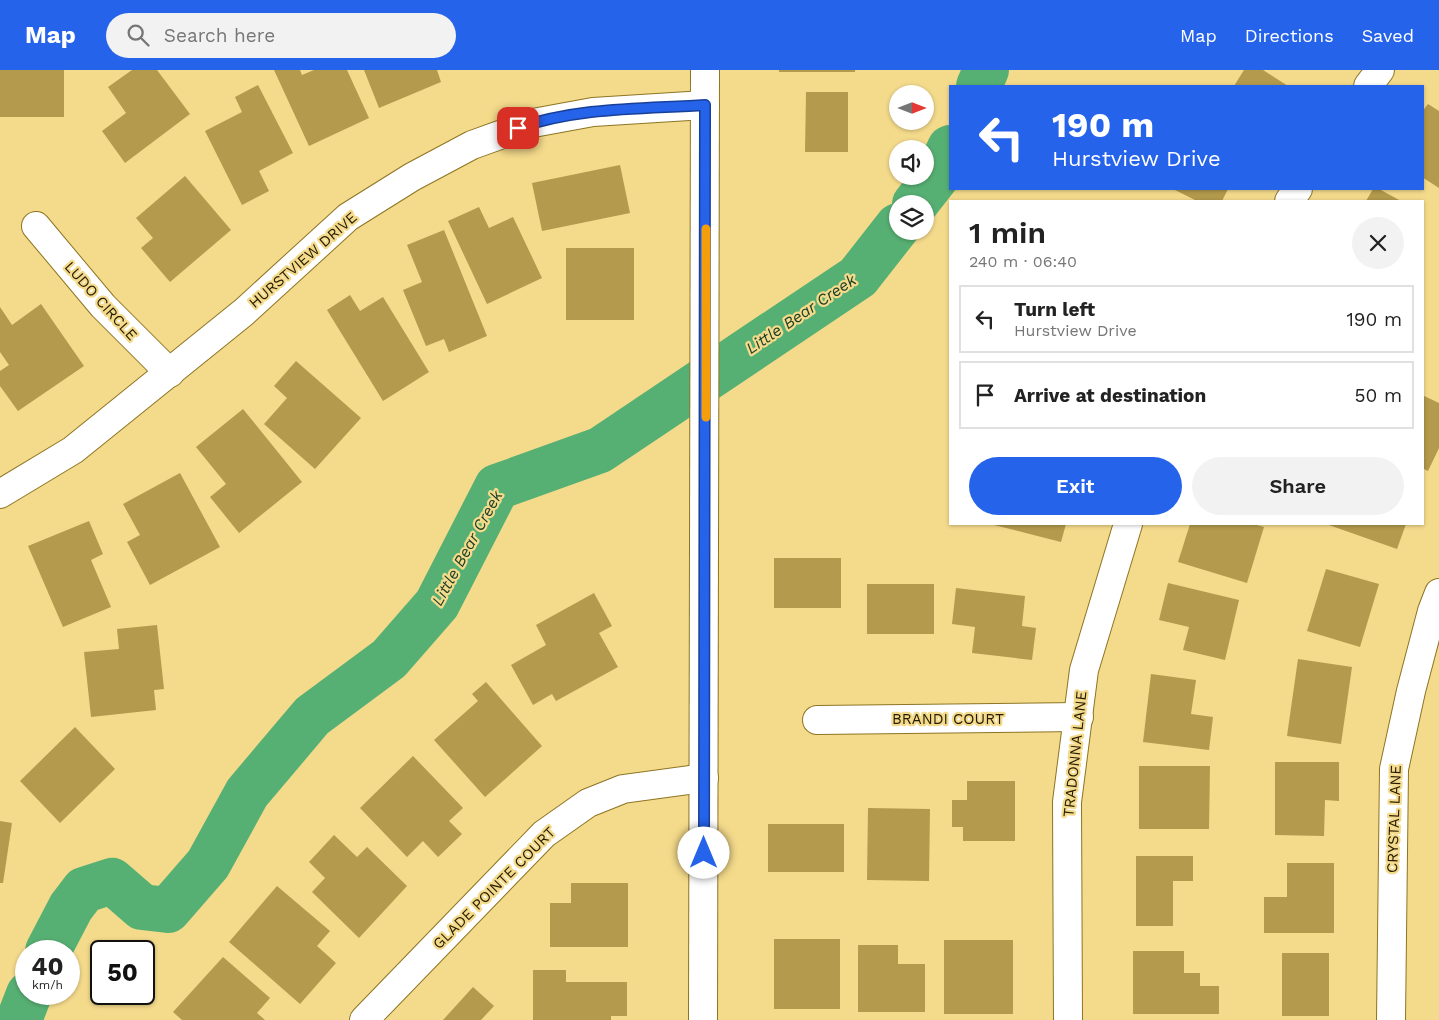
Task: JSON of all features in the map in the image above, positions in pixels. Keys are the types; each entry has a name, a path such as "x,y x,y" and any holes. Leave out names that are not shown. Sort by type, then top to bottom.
{"street":[{"path":"702,1020 706,496 705,70"},
{"path":"1369,85 1380,70"},
{"name":"HURSTVIEW DRIVE","path":"0,494 73,450 244,312 348,217 412,177 472,145 533,123 593,112 705,105"},
{"name":"LUDO CIRCLE","path":"36,226 103,306 170,373"},
{"name":"TRADONNA LANE","path":"1068,1020 1067,802 1084,670 1128,525"},
{"name":"CRYSTAL LANE","path":"1391,1020 1394,769 1411,691 1432,610 1439,593"},
{"name":"BRANDI COURT","path":"818,720 1079,717"},
{"name":"GLADE POINTE COURT","path":"364,1020 544,834 588,802 623,789 704,778"}],"building":[{"path":"0,70 64,70 64,117 0,117"},
{"path":"132,70 157,70 190,114 125,163 102,131 126,113 108,87"},
{"path":"274,70 300,70 302,75 314,70 347,70 369,118 309,146"},
{"path":"364,70 437,70 441,82 379,108"},
{"path":"779,70 855,70 855,72 779,72"},
{"path":"1244,70 1263,70 1286,85 1235,85"},
{"path":"258,85 293,153 259,171 269,191 242,205 205,131 242,112 235,97"},
{"path":"806,92 848,92 848,152 805,152"},
{"path":"1428,104 1439,111 1439,188 1424,178 1424,109"},
{"path":"620,165 630,213 542,231 532,183"},
{"path":"185,176 231,230 170,282 141,248 153,238 136,218"},
{"path":"1175,190 1228,190 1222,200 1195,200"},
{"path":"1372,190 1381,190 1399,200 1367,200"},
{"path":"479,207 489,228 513,217 542,278 487,304 448,221"},
{"path":"444,230 487,336 449,352 444,339 426,346 403,290 422,282 407,245"},
{"path":"566,248 634,248 634,320 566,320"},
{"path":"350,295 360,311 383,297 429,372 383,401 327,310"},
{"path":"41,304 84,366 18,411 0,386 0,371 9,365 0,352 0,307 12,325"},
{"path":"296,361 361,418 315,469 264,424 287,398 274,386"},
{"path":"1424,396 1439,403 1439,448 1428,471 1424,469"},
{"path":"243,409 302,482 239,533 210,497 226,484 196,447"},
{"path":"180,473 220,547 150,585 127,542 140,535 123,504"},
{"path":"89,521 103,554 91,560 111,607 63,627 28,546"},
{"path":"994,525 1066,525 1061,542"},
{"path":"1190,525 1257,525 1264,527 1247,583 1178,562"},
{"path":"1329,525 1406,525 1397,549"},
{"path":"774,558 841,558 841,608 774,608"},
{"path":"1326,569 1379,584 1360,647 1307,631"},
{"path":"1168,583 1239,600 1225,660 1183,650 1189,627 1159,620"},
{"path":"867,584 934,584 934,634 867,634"},
{"path":"956,588 1025,596 1022,626 1036,628 1032,660 972,653 975,627 952,624"},
{"path":"594,593 612,626 599,633 618,667 556,701 552,694 533,705 511,665 546,645 536,625"},
{"path":"157,625 164,689 154,690 156,710 91,717 84,652 119,649 117,629"},
{"path":"1298,659 1352,667 1341,744 1287,736"},
{"path":"1151,674 1196,680 1191,714 1213,717 1209,750 1143,742"},
{"path":"486,682 542,746 485,797 434,740 478,701 472,694"},
{"path":"75,727 115,769 60,823 20,781"},
{"path":"413,756 463,808 449,821 462,834 438,857 423,841 407,857 360,808"},
{"path":"1275,762 1339,762 1339,801 1325,800 1324,836 1275,835"},
{"path":"1139,766 1210,766 1209,829 1139,829"},
{"path":"967,781 1015,781 1015,841 963,841 963,827 952,827 952,800 967,800"},
{"path":"868,808 930,809 929,881 867,880"},
{"path":"0,821 12,823 3,883 0,883"},
{"path":"768,824 844,824 844,872 768,872"},
{"path":"334,835 357,857 367,847 407,886 359,938 312,892 325,878 309,862"},
{"path":"1136,856 1193,856 1193,881 1173,881 1173,926 1136,926"},
{"path":"1287,863 1334,863 1334,933 1264,933 1264,897 1287,897"},
{"path":"571,883 628,883 628,947 550,947 550,903 571,903"},
{"path":"277,886 330,931 317,946 336,963 300,1004 229,942"},
{"path":"774,939 840,939 840,1009 774,1009"},
{"path":"944,940 1013,940 1013,1014 944,1014"},
{"path":"858,945 898,945 898,964 925,964 925,1012 858,1012"},
{"path":"1133,951 1184,951 1184,973 1200,973 1200,986 1219,986 1219,1014 1133,1014"},
{"path":"1282,953 1329,953 1329,1016 1282,1016"},
{"path":"223,957 270,998 257,1013 265,1020 182,1020 173,1012"},
{"path":"533,970 566,970 566,982 627,982 627,1016 611,1016 611,1020 533,1020"},
{"path":"473,987 494,1006 481,1020 443,1020"}],"waterway":[{"name":"Little Bear Creek","path":"979,85 986,70"},
{"name":"Little Bear Creek","path":"922,195 937,176 949,150"},
{"name":"Little Bear Creek","path":"54,940 71,907 84,890 112,881 142,907 168,910 208,864 247,793 312,716 389,659 437,604 497,487 600,450 858,277 889,237"},
{"name":"Little Bear Creek","path":"19,1020 25,1005"}],"slow traffic":[{"path":"706,229 706,417"}],"route":[{"path":"518,128 533,123 593,112 705,105 704,853"}]}
